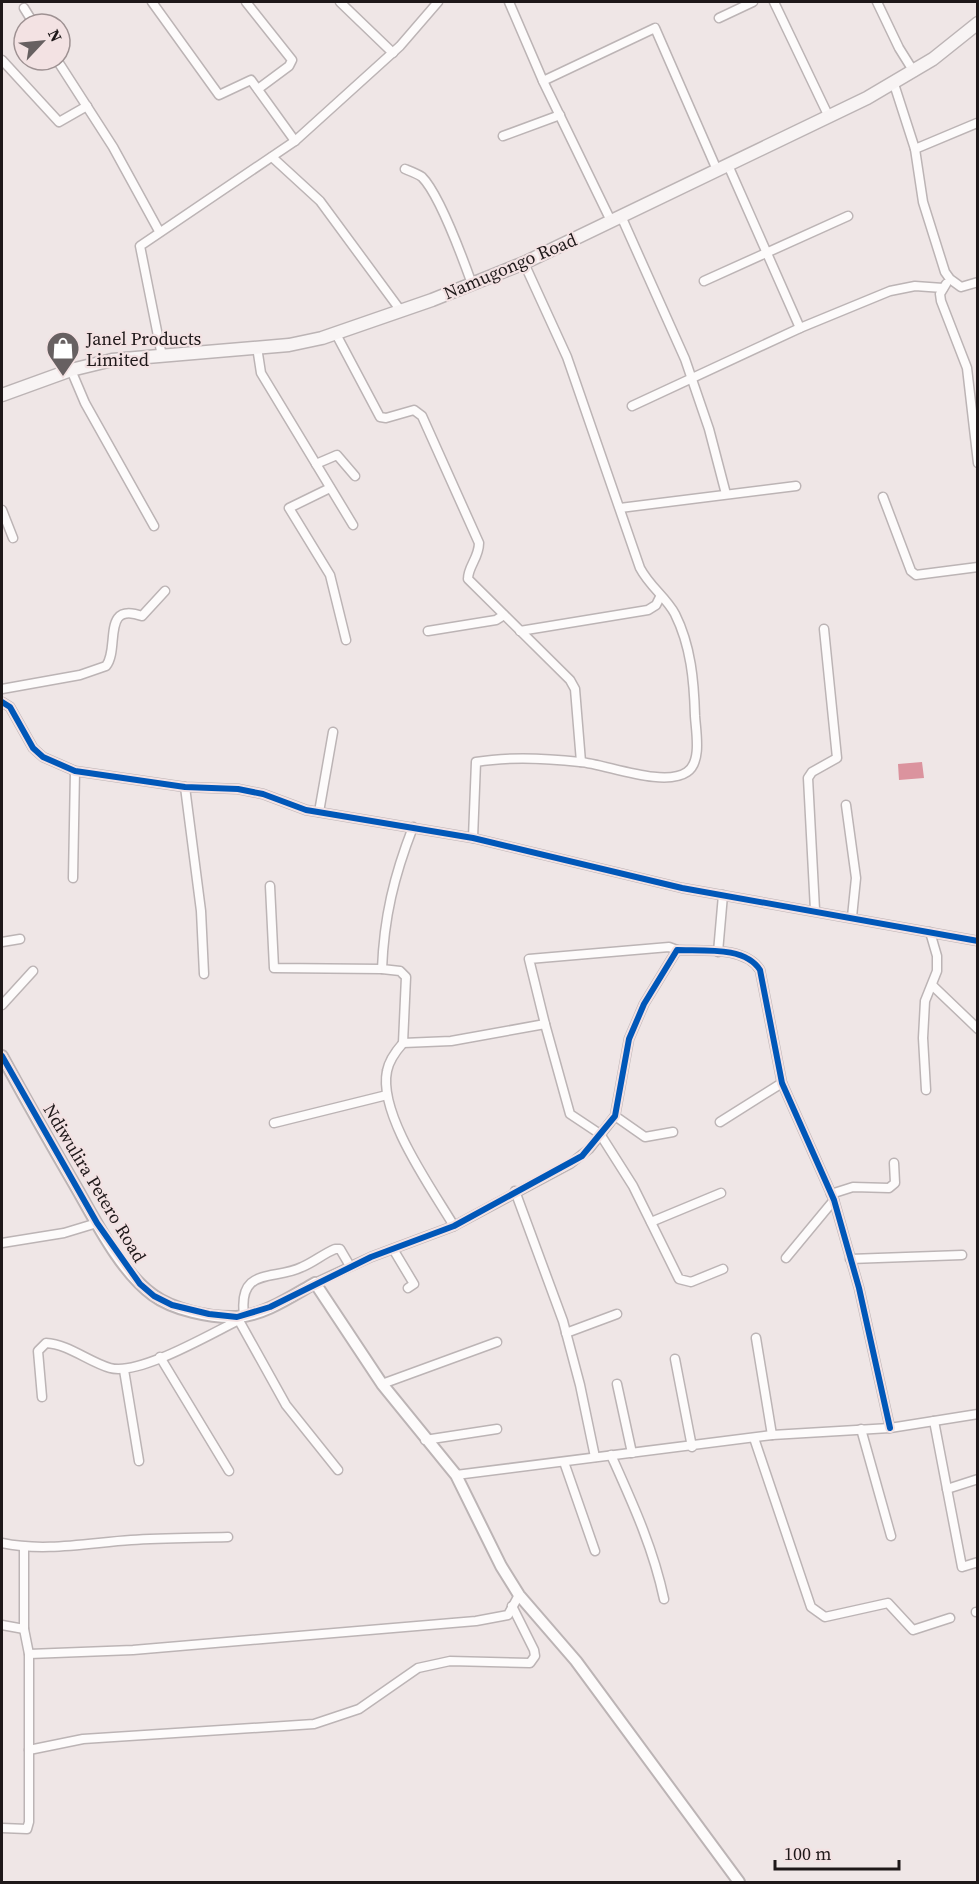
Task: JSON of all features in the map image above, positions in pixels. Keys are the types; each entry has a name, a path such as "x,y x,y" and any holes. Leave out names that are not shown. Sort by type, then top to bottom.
{"main road":[{"name":"Namugongo Road","path":"2,395 71,370 112,360 289,345 336,334 472,284 524,263 894,84 914,72 978,23"}],"street":[{"path":"152,2 219,95 251,80 295,141"},
{"path":"246,2 292,60 289,66 258,89"},
{"path":"340,2 393,53"},
{"path":"162,356 140,246 295,141 393,53 438,2"},
{"path":"509,2 543,81 616,219 691,378 726,494"},
{"path":"719,18 753,2"},
{"path":"774,2 829,117"},
{"path":"876,2 914,72"},
{"path":"24,8 26,12"},
{"path":"543,81 655,28 722,167 767,252 800,328"},
{"path":"2,60 59,122 87,106"},
{"path":"65,72 113,147 159,231"},
{"path":"894,84 915,149 923,202 939,255 950,279 962,287 978,282"},
{"path":"503,136 560,115"},
{"path":"915,149 977,123"},
{"path":"272,156 320,201 401,311"},
{"path":"405,169 422,177 434,196 452,232 472,284"},
{"path":"704,281 848,216"},
{"path":"473,838 476,762 509,757 581,762 639,774 669,777 686,773 693,767 696,750 689,651 675,614 648,584 640,567 567,357 524,263"},
{"path":"950,279 943,288 941,301 967,368 978,463"},
{"path":"632,406 800,328 901,287 943,288"},
{"path":"336,334 380,417 386,418 414,410 422,416 479,543 479,552 468,572 468,579 570,680 575,689 581,762"},
{"path":"257,347 261,374 353,525"},
{"path":"71,370 86,404 154,526"},
{"path":"316,464 337,455 355,476"},
{"path":"620,508 796,486"},
{"path":"330,488 289,508 330,575 346,640"},
{"path":"883,497 911,571 916,575 978,567"},
{"path":"2,510 14,537"},
{"path":"2,689 80,675 106,666 110,659 117,620 122,614 131,612 142,616 165,591"},
{"path":"520,631 648,610 656,605 660,597"},
{"path":"429,631 496,620 504,615"},
{"path":"815,910 808,778 812,772 837,758 824,629"},
{"path":"2,702 10,707 38,753 75,771 185,787 238,789 263,794 306,810 473,838 682,888 978,940"},
{"path":"319,812 333,732"},
{"path":"73,878 75,771"},
{"path":"185,787 201,911 204,974"},
{"path":"846,805 856,878 852,917"},
{"path":"382,969 388,907 396,872 413,827"},
{"path":"270,886 274,968 382,969 400,971 406,977 403,1043 387,1070 387,1095 415,1162 454,1226"},
{"path":"718,952 723,895"},
{"path":"926,1090 923,1038 925,1001 933,986 937,956 930,932"},
{"path":"2,942 20,939"},
{"path":"723,1269 691,1282 679,1279 633,1186 600,1134 570,1114 544,1024 529,959 669,946 677,950 742,956 755,962 760,970 782,1083 833,1197 890,1428"},
{"path":"677,950 644,1004 629,1040 615,1116 582,1156 454,1226 350,1266 315,1283 381,1384 456,1475 501,1566 519,1595 576,1660 739,1882"},
{"path":"2,1005 33,971"},
{"path":"933,986 978,1029"},
{"path":"403,1043 451,1041 544,1024"},
{"name":"Ndiwulira Petero Road","path":"2,1056 97,1222 140,1284 153,1296 181,1308 240,1317 270,1307 315,1283"},
{"path":"720,1122 782,1083"},
{"path":"274,1123 387,1095"},
{"path":"615,1116 640,1136 649,1137 673,1132"},
{"path":"786,1258 833,1197 853,1186 889,1188 896,1183 894,1163"},
{"path":"515,1191 566,1333 595,1457"},
{"path":"651,1222 721,1193"},
{"path":"2,1243 64,1233 97,1222"},
{"path":"338,1470 286,1405 240,1317 247,1288 252,1281 260,1277 301,1268 335,1249 340,1249 350,1266"},
{"path":"393,1249 414,1284 408,1288"},
{"path":"850,1259 962,1255"},
{"path":"566,1333 617,1314"},
{"path":"42,1397 38,1352 39,1347 46,1343 59,1346 109,1368 124,1370 160,1358 240,1317"},
{"path":"756,1338 772,1435"},
{"path":"381,1384 497,1342"},
{"path":"160,1358 229,1471"},
{"path":"675,1359 692,1447"},
{"path":"124,1370 139,1461"},
{"path":"617,1384 632,1453"},
{"path":"456,1475 692,1447 772,1435 890,1428 978,1414"},
{"path":"934,1421 962,1567 978,1562"},
{"path":"426,1440 496,1429"},
{"path":"861,1429 891,1536"},
{"path":"754,1438 811,1607 816,1613 825,1617 888,1603 913,1630 950,1618"},
{"path":"611,1455 649,1543 664,1599"},
{"path":"564,1462 595,1551"},
{"path":"947,1489 978,1479"},
{"path":"2,1543 24,1548 228,1537"},
{"path":"2,1828 27,1829 29,1822 28,1654 24,1629 24,1548"},
{"path":"28,1654 133,1650 476,1622 508,1615 519,1595"},
{"path":"28,1750 83,1739 314,1724 359,1709 418,1668 450,1661 530,1663 535,1656 534,1650 512,1606"},
{"path":"2,1625 24,1629"}],"shaded area":[{"path":"922,762 924,778 899,780 898,764"}],"cycle path":[{"path":"2,702 10,707 33,748 43,757 75,771 185,787 238,789 263,794 306,810 473,838 682,888 978,941"},
{"path":"2,1056 97,1223 140,1284 154,1296 172,1305 209,1314 237,1317 270,1307 371,1257 454,1226 582,1156 615,1116 629,1039 644,1004 677,950 723,951 744,957 760,970 782,1083 834,1200 859,1288 890,1428"}],"place":[{"name":"Janel Products Limited","path":"63,377"}]}
